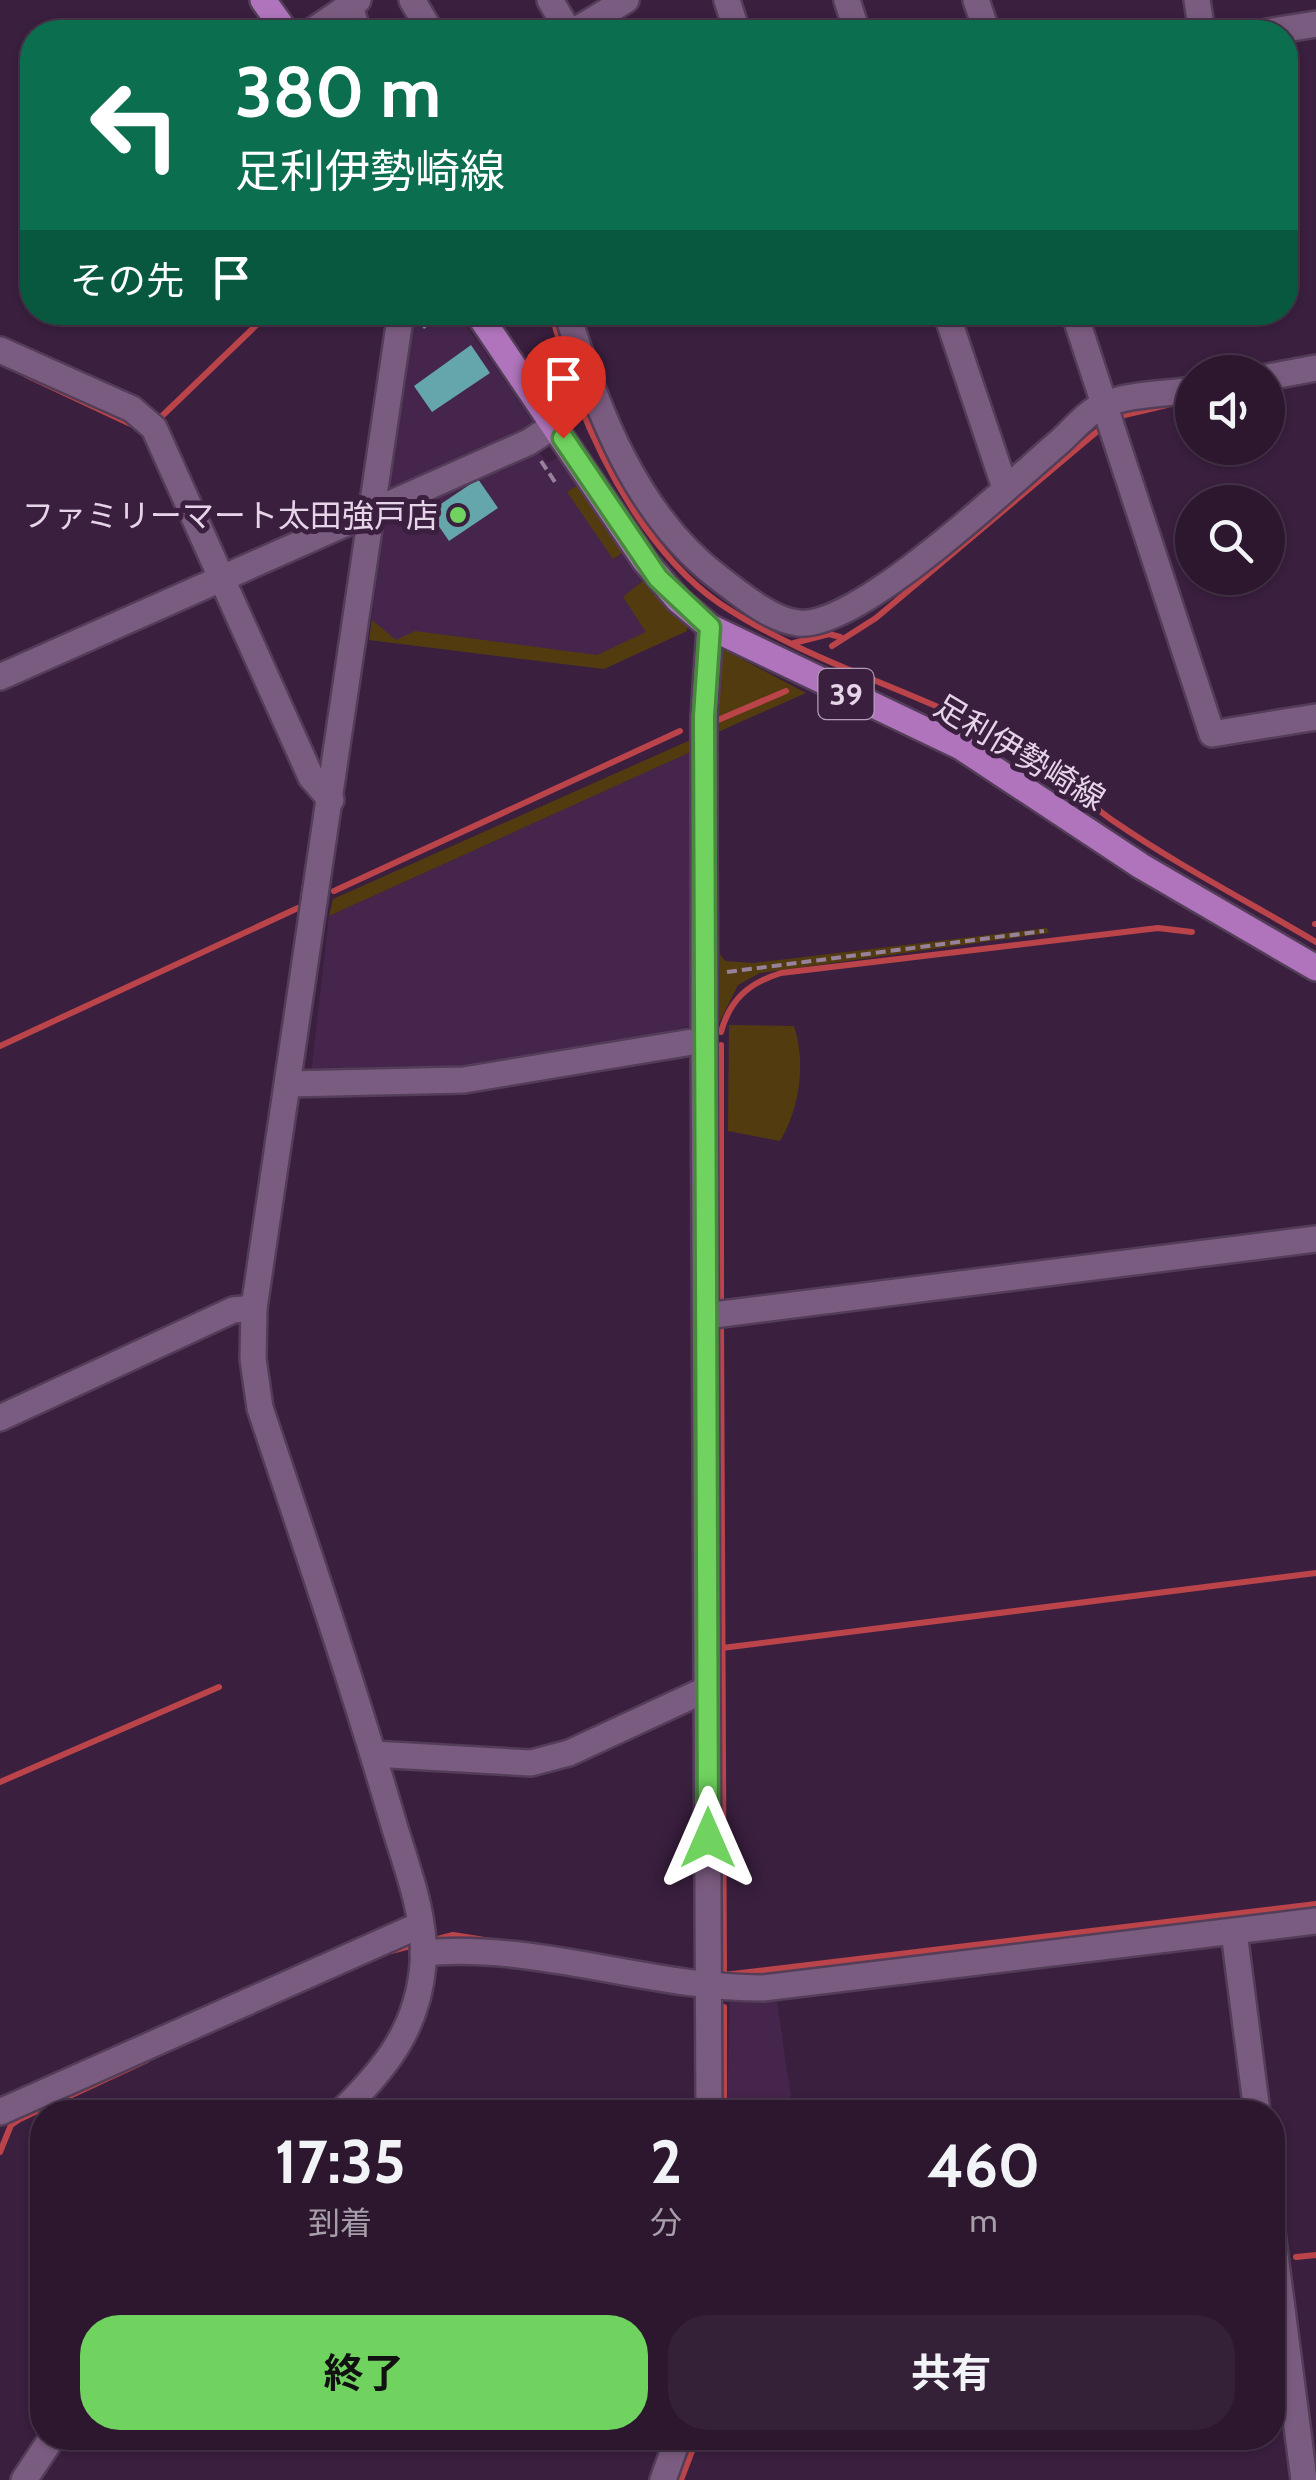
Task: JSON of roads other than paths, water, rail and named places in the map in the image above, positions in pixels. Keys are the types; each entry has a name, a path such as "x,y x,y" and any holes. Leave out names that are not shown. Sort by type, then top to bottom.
{"main road":[{"name":"足利伊勢崎線","path":"486,325 658,578 710,627 961,747 1141,866 1316,968"}],"street":[{"path":"592,20 626,0"},
{"path":"327,20 352,2"},
{"path":"352,2100 387,2066 403,2040 415,2010 424,1953 420,1925 373,1754 260,1408 252,1359 254,1308 398,325"},
{"path":"570,325 580,392 649,501 680,541 734,589 797,623 823,618 862,602 1006,488 1102,405 1175,393"},
{"path":"950,325 1006,488"},
{"path":"1078,325 1212,734 1316,717"},
{"path":"0,350 143,415 154,428 311,778 331,800"},
{"path":"1285,373 1316,368"},
{"path":"0,677 529,442 580,392"},
{"path":"709,2100 704,716 710,627"},
{"path":"288,1084 464,1080 704,1040"},
{"path":"706,1316 1316,1239"},
{"path":"0,1418 233,1310 254,1308"},
{"path":"373,1754 531,1763 568,1753 707,1689"},
{"path":"424,1953 473,1948 709,1986 763,1988 1316,1921"},
{"path":"0,2112 420,1925"},
{"path":"1234,1932 1255,2100"},
{"path":"1285,2333 1304,2480"},
{"path":"24,2480 44,2450"},
{"path":"663,2480 674,2450"}],"waterway":[{"path":"161,417 257,325"},
{"path":"555,325 573,389"},
{"path":"26,375 137,427"},
{"path":"578,400 618,484 653,538 673,563 719,603 791,644 945,710 1019,747 1139,838 1316,942"},
{"path":"1116,417 1167,405"},
{"path":"832,646 876,618 1106,424"},
{"path":"794,643 829,634 840,637"},
{"path":"718,720 786,691"},
{"path":"334,891 680,731"},
{"path":"0,1046 298,908"},
{"path":"721,1032 742,994 781,973 1158,928 1192,932"},
{"path":"721,1045 721,1310"},
{"path":"721,1323 724,1975 1316,1904"},
{"path":"722,1648 1316,1573"},
{"path":"0,1782 219,1687"},
{"path":"430,1941 453,1935 491,1941"},
{"path":"391,1951 418,1944"},
{"path":"724,2007 724,2100"},
{"path":"61,2100 147,2060"},
{"path":"0,2152 11,2125 30,2114"},
{"path":"1296,2257 1316,2255"},
{"path":"681,2480 692,2450"}],"place":[{"name":"ファミリーマート太田強戸店","path":"458,515"}]}
